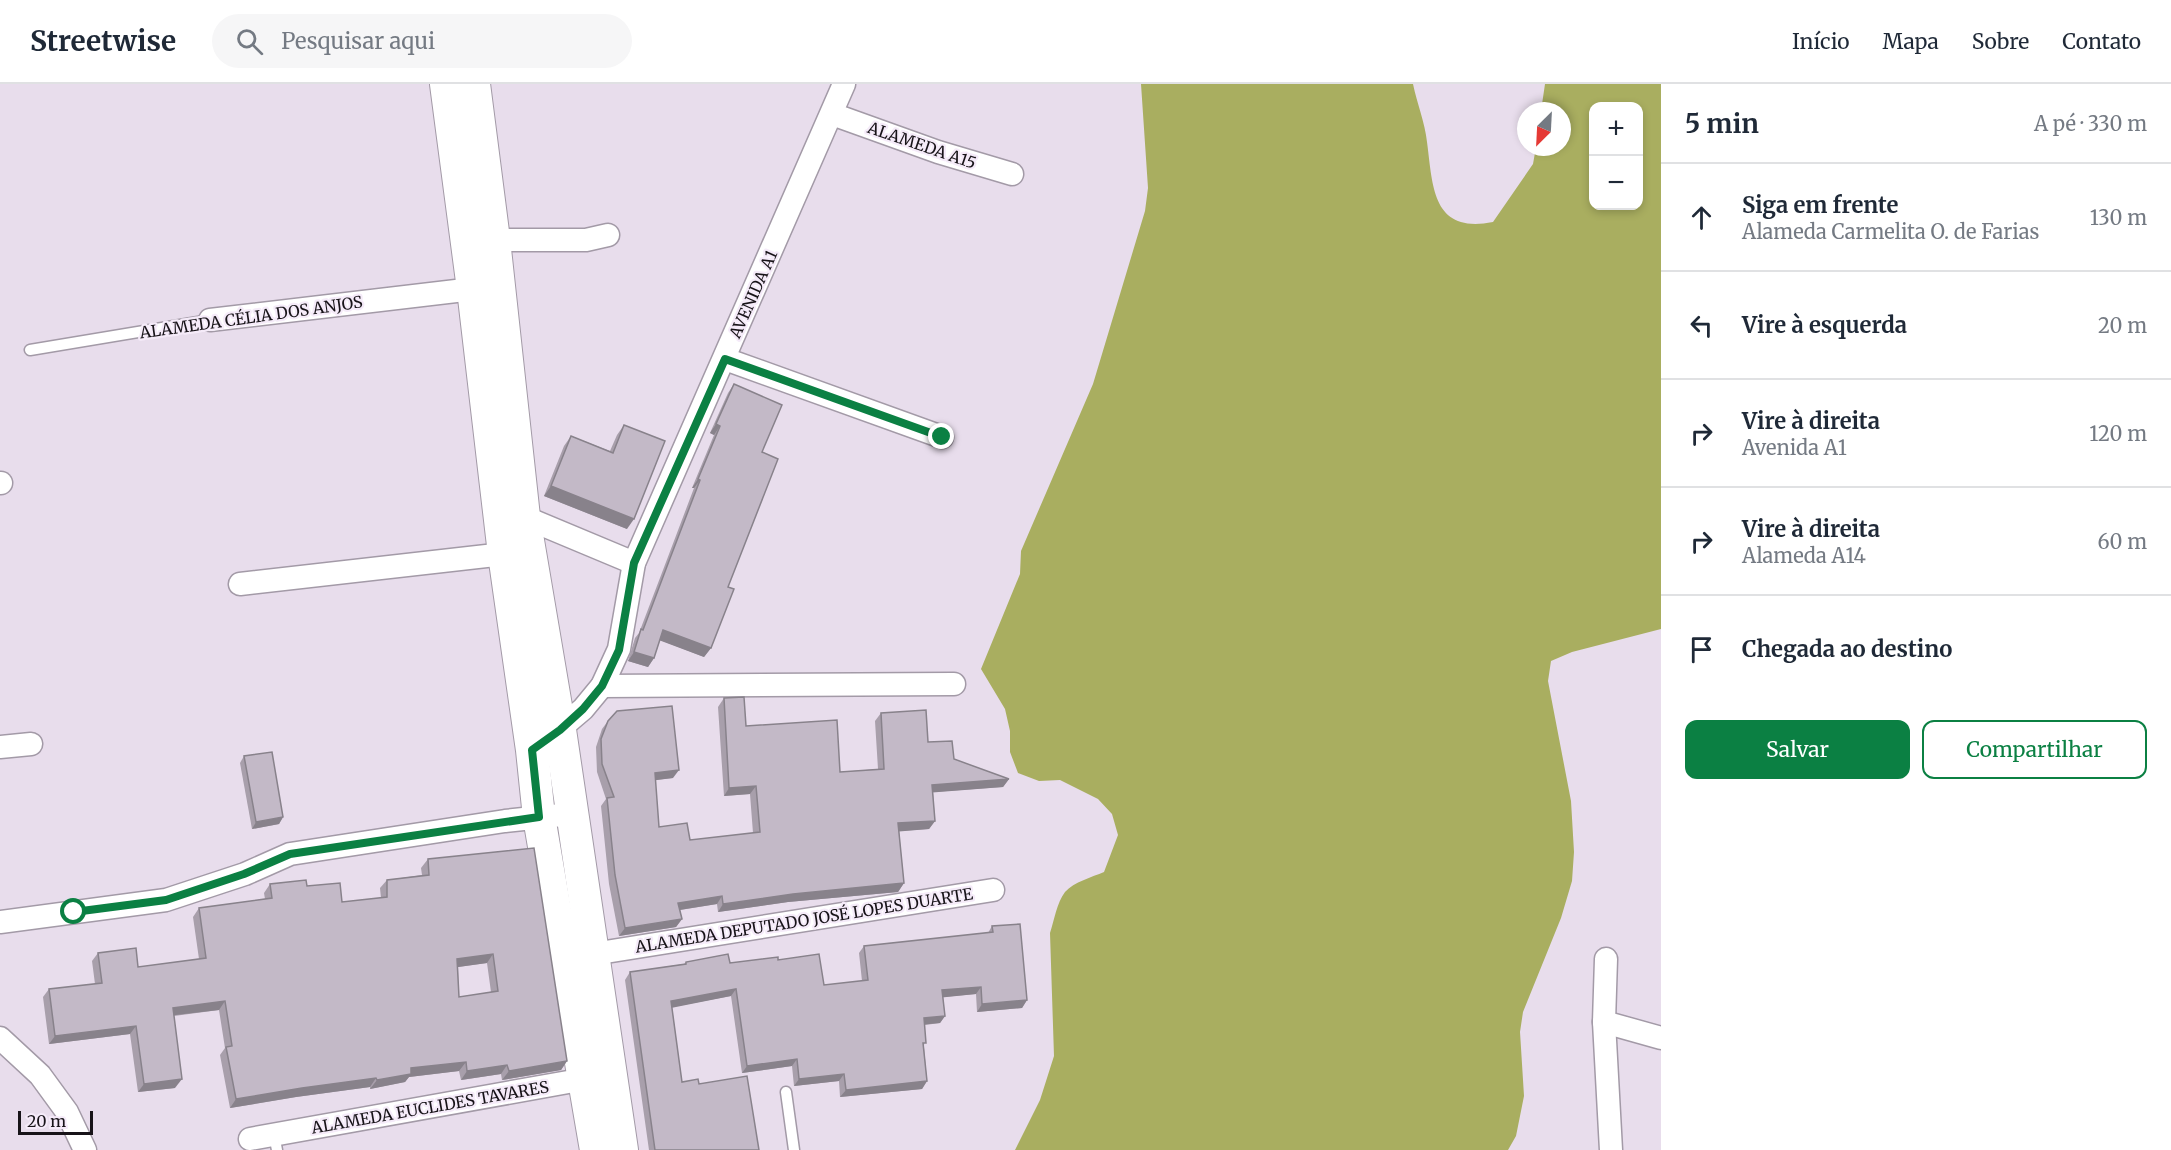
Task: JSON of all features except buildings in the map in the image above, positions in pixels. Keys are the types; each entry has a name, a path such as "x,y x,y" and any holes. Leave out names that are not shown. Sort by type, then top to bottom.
{"street":[{"path":"446,84 539,817 596,1150"},
{"path":"474,84 494,240 524,517 560,730 571,814 603,952 622,1150"},
{"name":"AVENIDA A1","path":"532,750 560,730 583,709 602,686 619,650 634,563 844,84"},
{"name":"ALAMEDA A15","path":"832,114 938,152 1012,174"},
{"path":"494,240 586,240 608,235"},
{"name":"ALAMEDA CÉLIA DOS ANJOS","path":"210,320 473,289"},
{"path":"725,359 942,437"},
{"path":"524,517 634,563"},
{"path":"240,584 504,554"},
{"path":"602,686 954,684"},
{"path":"0,747 31,744"},
{"path":"0,922 166,900 244,874 290,854 493,822 571,814"},
{"name":"ALAMEDA DEPUTADO JOSÉ LOPES DUARTE","path":"603,952 993,890"},
{"path":"1606,960 1604,1023 1611,1150"},
{"path":"1604,1023 1661,1038"},
{"path":"0,1038 40,1075 67,1112 85,1150"},
{"name":"ALAMEDA EUCLIDES TAVARES","path":"250,1139 276,1143 585,1079"}],"lane":[{"name":"ALAMEDA CÉLIA DOS ANJOS","path":"30,350 210,320"},
{"path":"786,1092 794,1150"}],"green space":[{"path":"1141,84 1413,84 1425,128 1431,175 1439,203 1447,214 1458,221 1473,224 1493,222 1533,164 1534,156 1571,156 1571,102 1542,102 1545,84 1661,84 1661,629 1572,652 1551,661 1548,681 1571,801 1574,852 1572,881 1561,918 1523,1012 1520,1032 1524,1096 1516,1136 1508,1150 1015,1150 1040,1100 1054,1056 1050,933 1058,906 1062,896 1073,885 1104,872 1118,835 1112,814 1098,799 1060,780 1039,781 1018,773 1010,752 1010,731 1005,709 981,669 1020,574 1021,551 1093,384 1145,211 1148,188"}],"route":[{"path":"74,912 166,900 244,874 290,854 539,817 532,750 560,730 583,709 602,686 619,650 634,563 725,359 942,437"}]}
